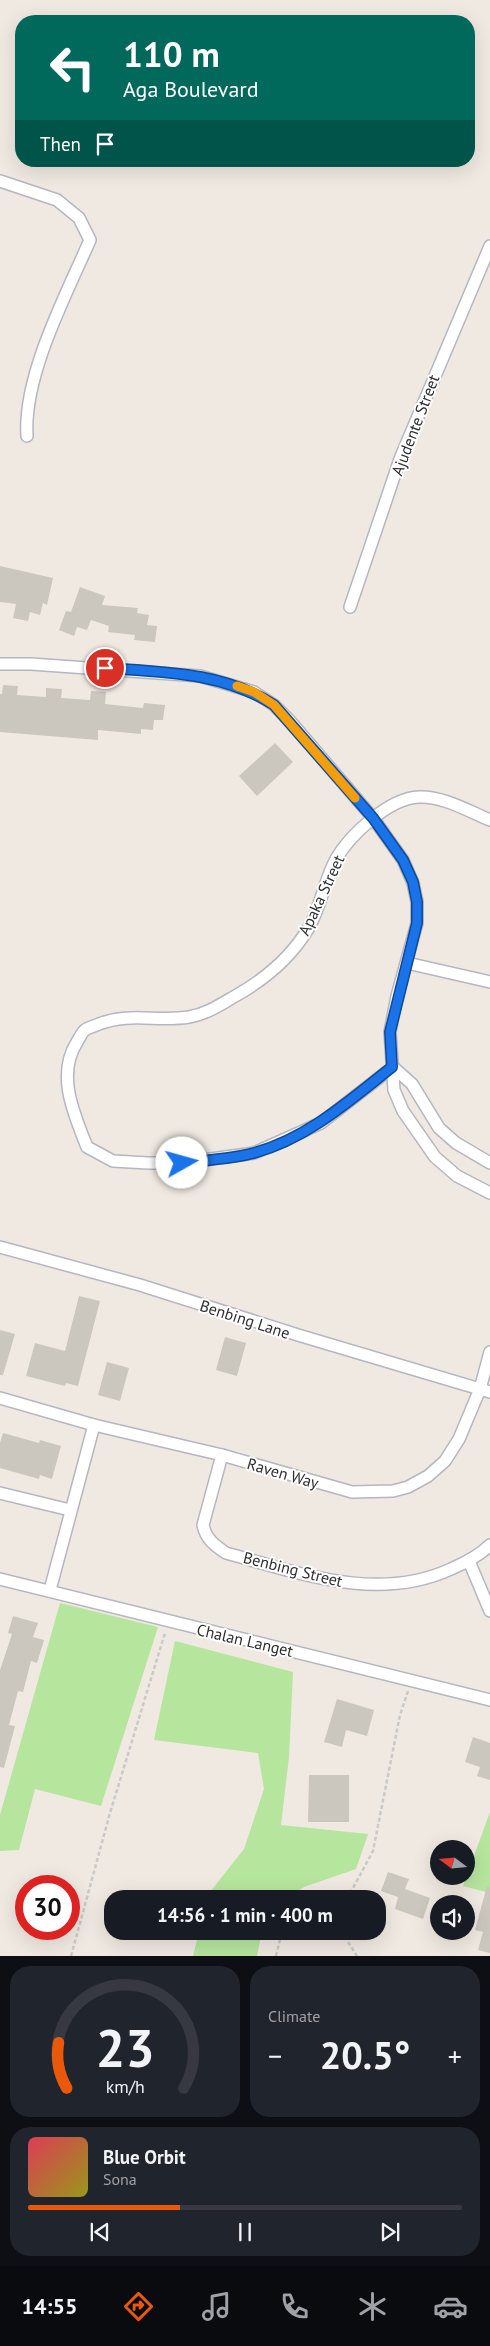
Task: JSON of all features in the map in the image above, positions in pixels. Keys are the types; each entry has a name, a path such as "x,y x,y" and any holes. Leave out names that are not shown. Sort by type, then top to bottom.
{"street":[{"path":"0,181 57,200 79,218 90,240 45,344 25,416 27,436"},
{"name":"Ajudente Street","path":"350,607 400,459 490,246"},
{"path":"0,664 31,664 190,675 228,682 254,692 279,710 373,818 403,860 413,882 417,902 417,923 390,1032 394,1090 403,1111 435,1157 457,1176 490,1193"},
{"name":"Apaka Street","path":"392,1067 321,1123 294,1136 254,1153 182,1163 114,1161 87,1146 78,1122 66,1073 72,1050 85,1030 114,1019 188,1017 208,1012 254,985 271,972 294,949 308,929 318,911 336,860 349,840 373,818 397,804 418,797 448,802 490,820"},
{"path":"407,963 490,982"},
{"path":"392,1067 412,1084 439,1128 456,1142 490,1163"},
{"name":"Benbing Lane","path":"0,1247 140,1285 298,1335 485,1390"},
{"name":"Raven Way","path":"0,1398 94,1425 222,1455 352,1492 393,1491 408,1487 428,1476 445,1461 460,1439 485,1390 490,1352"},
{"path":"50,1590 94,1425"},
{"name":"Benbing Street","path":"222,1455 203,1525 205,1535 214,1546 226,1553 331,1581 372,1586 429,1578 469,1561 490,1545"},
{"path":"0,1493 70,1510"},
{"path":"469,1561 490,1611"},
{"name":"Chalan Langet","path":"0,1578 168,1622 490,1700"}],"path":[{"path":"71,1956 110,1813 168,1622"},
{"path":"353,1890 373,1851 400,1715 412,1680"},
{"path":"276,1956 280,1940"},
{"path":"347,1940 357,1956"}],"green space":[{"path":"60,1603 158,1627 101,1806 35,1789 19,1850 0,1851 0,1815"},
{"path":"175,1641 293,1672 289,1757 281,1825 368,1834 356,1869 299,1890 212,1890 244,1849 264,1789 258,1753 154,1740"},
{"path":"490,1812 490,1893 463,1886 475,1885 475,1853"},
{"path":"197,1940 260,1940 257,1956 193,1956"}],"building":[{"path":"0,566 53,578 47,605 43,603 40,615 30,612 28,621 13,618 16,604 0,602"},
{"path":"80,587 105,596 102,605 138,608 137,613 149,615 147,625 157,626 155,642 134,640 135,635 108,632 109,626 91,620 87,630 77,627 74,636 59,630 66,611 71,612"},
{"path":"3,685 18,686 17,695 46,697 46,688 62,689 61,698 90,700 91,691 106,692 105,704 143,708 144,703 165,705 163,720 154,720 153,730 141,729 141,734 98,730 98,740 0,732 0,694 2,694"},
{"path":"275,743 293,762 257,796 239,776"},
{"path":"79,1296 100,1301 78,1386 66,1383 65,1386 26,1376 35,1343 65,1351"},
{"path":"0,1330 15,1334 3,1375 0,1375"},
{"path":"225,1337 246,1343 237,1376 216,1370"},
{"path":"107,1362 129,1368 120,1401 98,1395"},
{"path":"3,1433 39,1443 40,1440 61,1446 52,1479 40,1475 39,1479 0,1468 0,1443"},
{"path":"13,1616 38,1623 33,1637 44,1640 37,1663 31,1661 23,1692 18,1691 9,1725 15,1726 4,1768 0,1767 0,1670 12,1634 8,1633"},
{"path":"337,1699 374,1710 367,1736 346,1730 342,1747 324,1742"},
{"path":"473,1737 490,1743 490,1780 477,1776 480,1767 465,1762"},
{"path":"309,1775 349,1775 349,1822 308,1822"},
{"path":"388,1872 409,1879 405,1889 430,1898 423,1919 395,1909 398,1897 386,1893 386,1890 381,1890"},
{"path":"487,1886 490,1887 490,1953 478,1950 483,1932 475,1930"}],"slow traffic":[{"path":"237,686 254,692 274,705 290,721 355,798"}],"route":[{"path":"105,668 200,676 228,682 254,692 274,705 373,818 403,860 413,882 417,902 417,923 397,996 390,1032 392,1067 321,1123 294,1136 254,1153 182,1163"}]}
